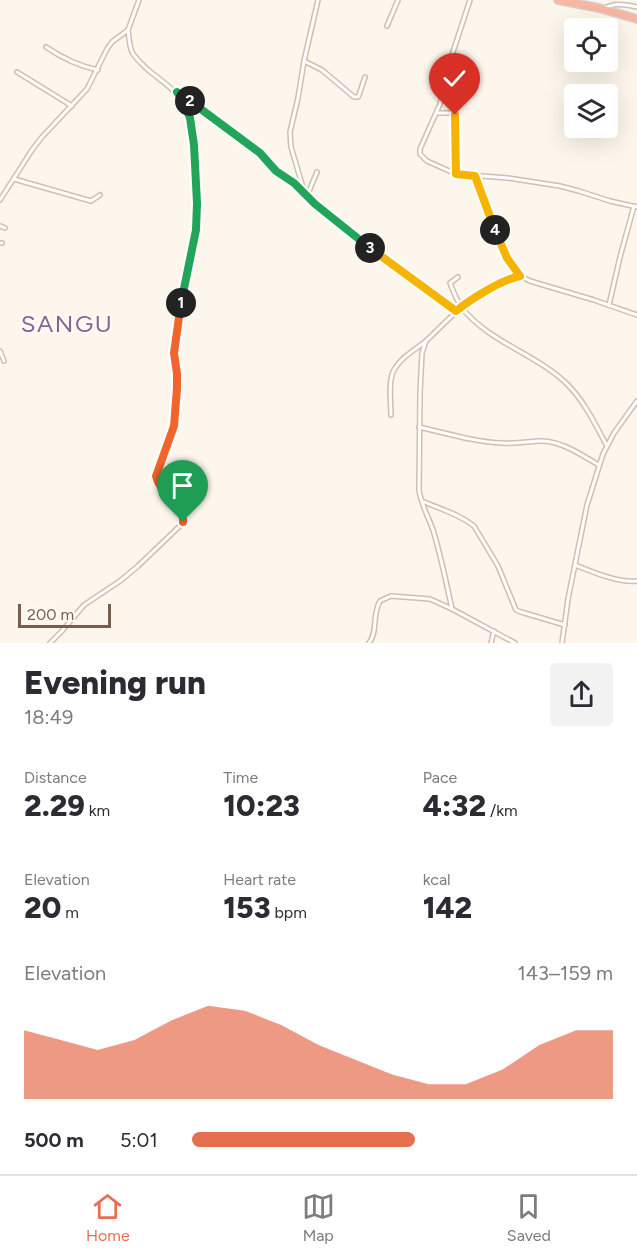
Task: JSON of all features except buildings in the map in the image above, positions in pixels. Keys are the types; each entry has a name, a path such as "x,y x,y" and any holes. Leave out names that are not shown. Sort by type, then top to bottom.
{"highway":[{"path":"558,0 637,19"}],"street":[{"path":"139,0 128,30 132,52 137,58 156,76 260,153 276,171 362,242 456,311"},
{"path":"306,194 291,147 290,132 318,0"},
{"path":"387,26 398,0"},
{"path":"471,0 448,67 440,104 421,146 420,154 427,162 456,174 508,178 560,186 635,206 609,305"},
{"path":"603,9 615,4 637,7"},
{"path":"0,200 42,137 90,86 112,42 128,30"},
{"path":"46,47 74,63 98,70"},
{"path":"304,61 322,70 354,97 358,97 364,77"},
{"path":"17,72 72,106"},
{"path":"50,643 84,606 138,566 184,521 179,508 160,487 156,479 174,426 177,374 174,353 178,318 196,230 197,182 190,118 177,92"},
{"path":"437,112 452,112 455,115 456,174"},
{"path":"306,194 317,172"},
{"path":"475,176 492,225 507,258 520,276 637,315"},
{"path":"13,179 87,200 93,201 100,195"},
{"path":"391,415 393,372 397,365 461,307 511,278 520,276"},
{"path":"458,277 450,283 461,307 486,330 565,382 584,404 607,446"},
{"path":"426,341 422,352 419,490 420,500 441,559 452,609"},
{"path":"0,351 4,361"},
{"path":"562,643 585,511 599,465 614,433 637,401"},
{"path":"419,427 481,441 525,444 540,441 556,443 599,465"},
{"path":"420,500 448,511 474,526 498,566 516,610 565,625"},
{"path":"575,565 594,573 637,581"},
{"path":"369,643 373,638 376,607 384,598 391,596 430,598 514,643"},
{"path":"491,643 494,631"}],"district":[{"name":"SANGU","path":"67,324"}],"route":[{"path":"183,522 183,514 156,479 174,426 177,388 174,353 178,318 196,230 197,182 194,145 190,118 177,92 260,153 276,171 294,183 315,204 362,242 456,311 500,284 520,276 507,258 492,225 475,176 456,174 455,115"}]}
